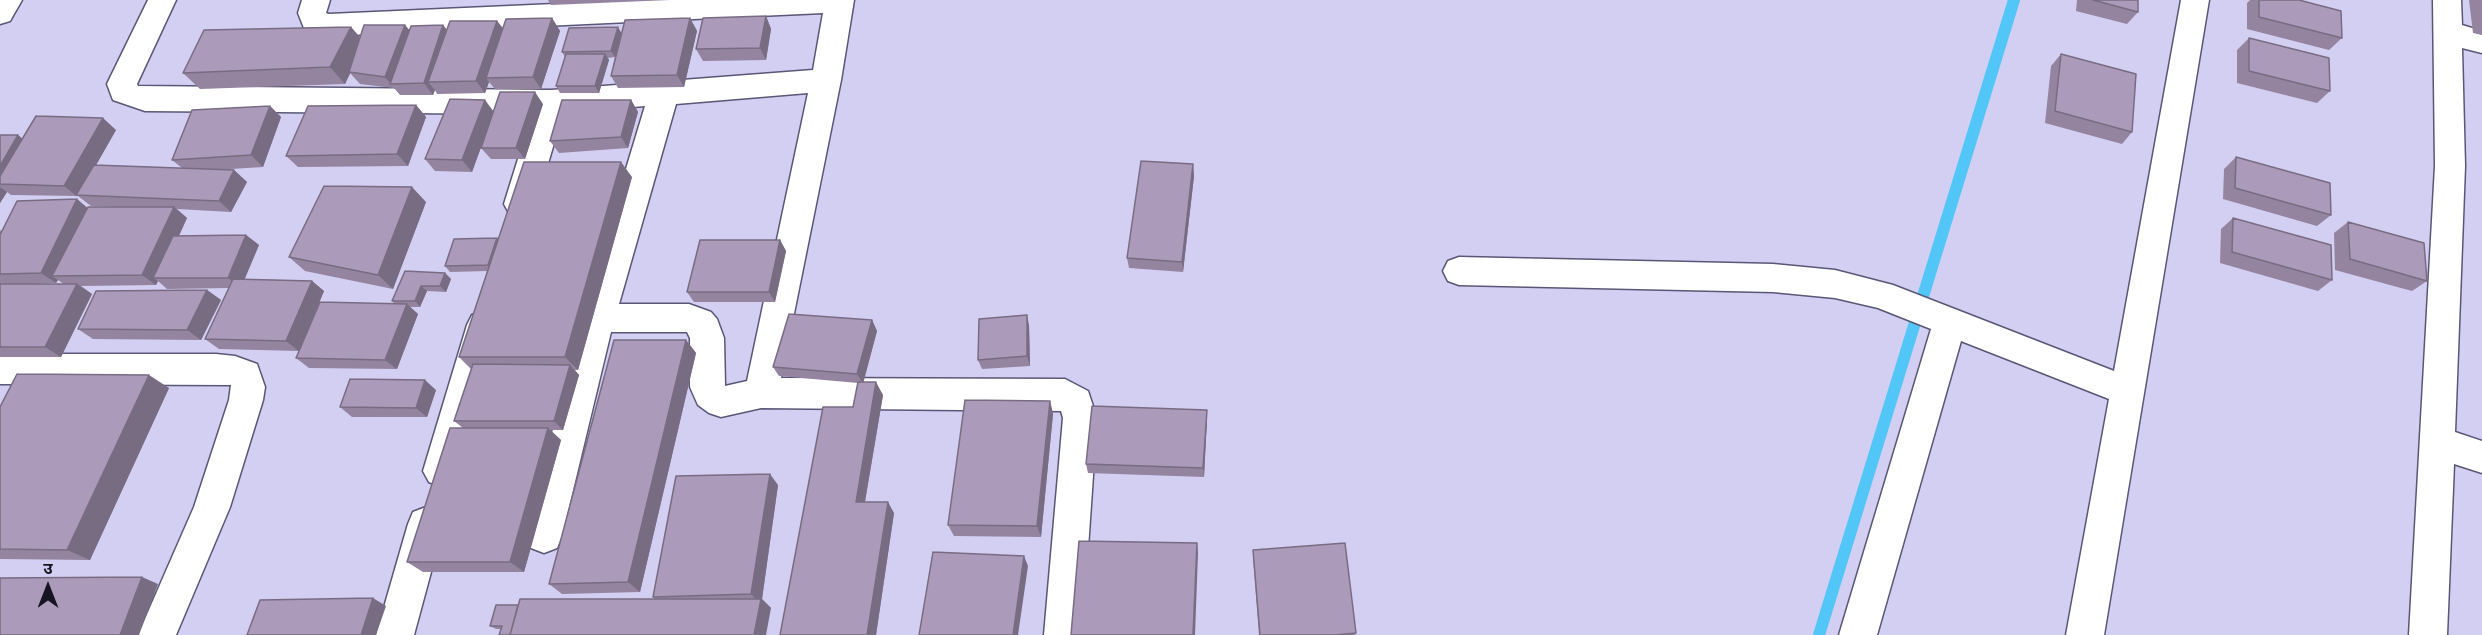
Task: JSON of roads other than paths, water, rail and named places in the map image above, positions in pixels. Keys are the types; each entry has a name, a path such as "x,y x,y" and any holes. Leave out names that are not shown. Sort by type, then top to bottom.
{"street":[{"path":"0,13 8,0"},
{"path":"162,0 122,84 124,92 131,96 145,99 551,102 826,80"},
{"path":"315,0 312,13 314,20 329,25 840,1 826,80 761,393"},
{"path":"2085,635 2195,0"},
{"path":"2447,16 2482,42"},
{"path":"2428,635 2439,443 2450,166 2447,16"},
{"path":"544,536 598,318 664,94"},
{"path":"511,235 551,102"},
{"path":"1459,271 1773,278 1835,284 1881,295 2127,391"},
{"path":"395,635 491,301"},
{"path":"598,318 689,318 699,322 705,329 707,338 707,387 710,394 721,402 761,393 1051,392 1065,394 1076,402 1080,418 1063,635"},
{"path":"1858,635 1943,319"},
{"path":"0,369 216,369 235,370 245,375 248,387 246,400 212,507 157,635"},
{"path":"2439,443 2482,457"}],"waterway":[{"path":"1819,635 2014,0"}]}
